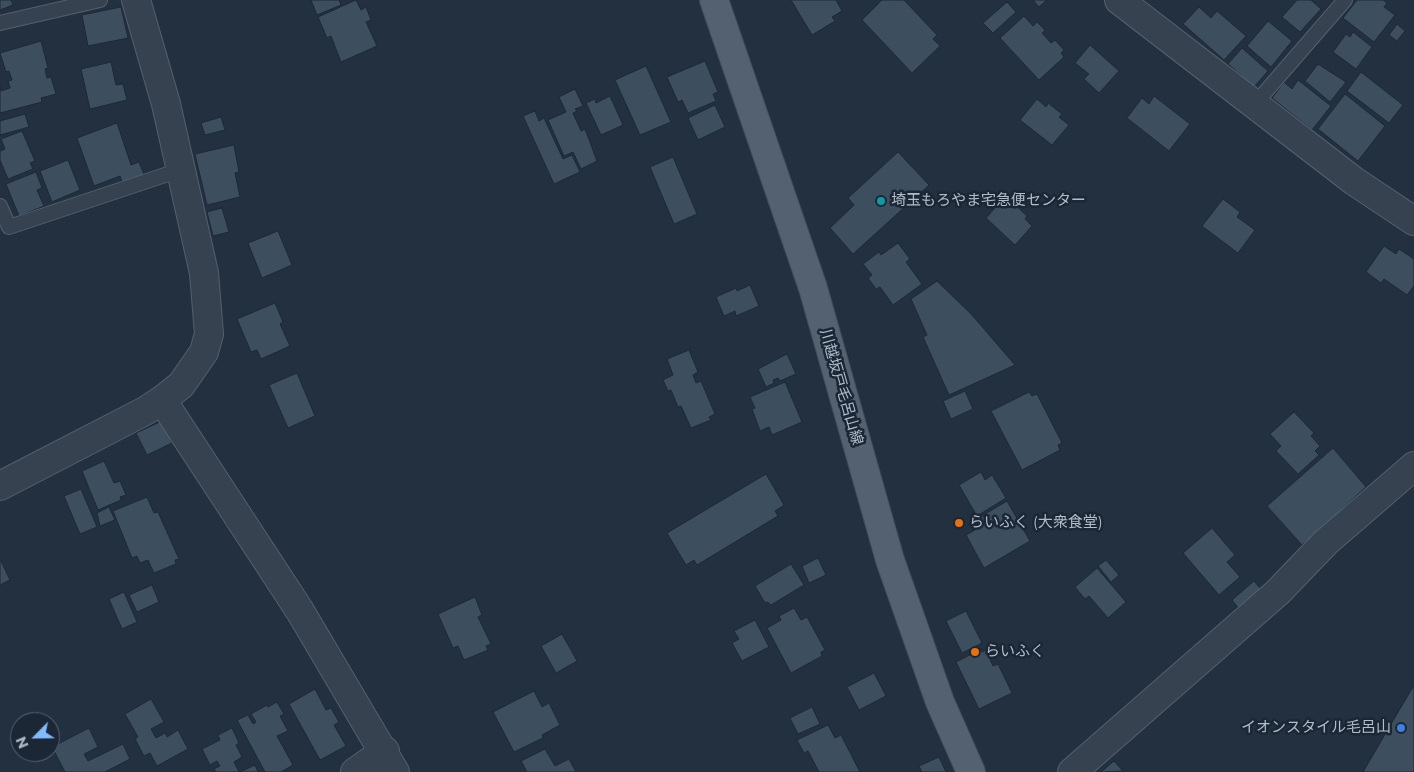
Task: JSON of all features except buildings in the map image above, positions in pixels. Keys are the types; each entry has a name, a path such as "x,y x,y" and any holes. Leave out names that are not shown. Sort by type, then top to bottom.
{"main road":[{"name":"川越坂戸毛呂山線","path":"714,0 813,288 890,560 940,702 971,772"}],"street":[{"path":"0,486 162,400 181,385 194,369 204,352 209,334 204,273 166,104 136,0"},
{"path":"1119,0 1354,181 1414,221"},
{"path":"162,400 300,611 390,762 355,772"},
{"path":"1072,772 1278,592 1325,543 1414,466"}],"lane":[{"path":"0,23 100,0"},
{"path":"1254,105 1345,0"},
{"path":"0,206 9,227 180,170"}],"place":[{"name":"埼玉もろやま宅急便センター","path":"881,201"},
{"name":"らいふく (大衆食堂)","path":"959,523"},
{"name":"らいふく","path":"975,652"},
{"name":"イオンスタイル毛呂山","path":"1401,728"}]}
